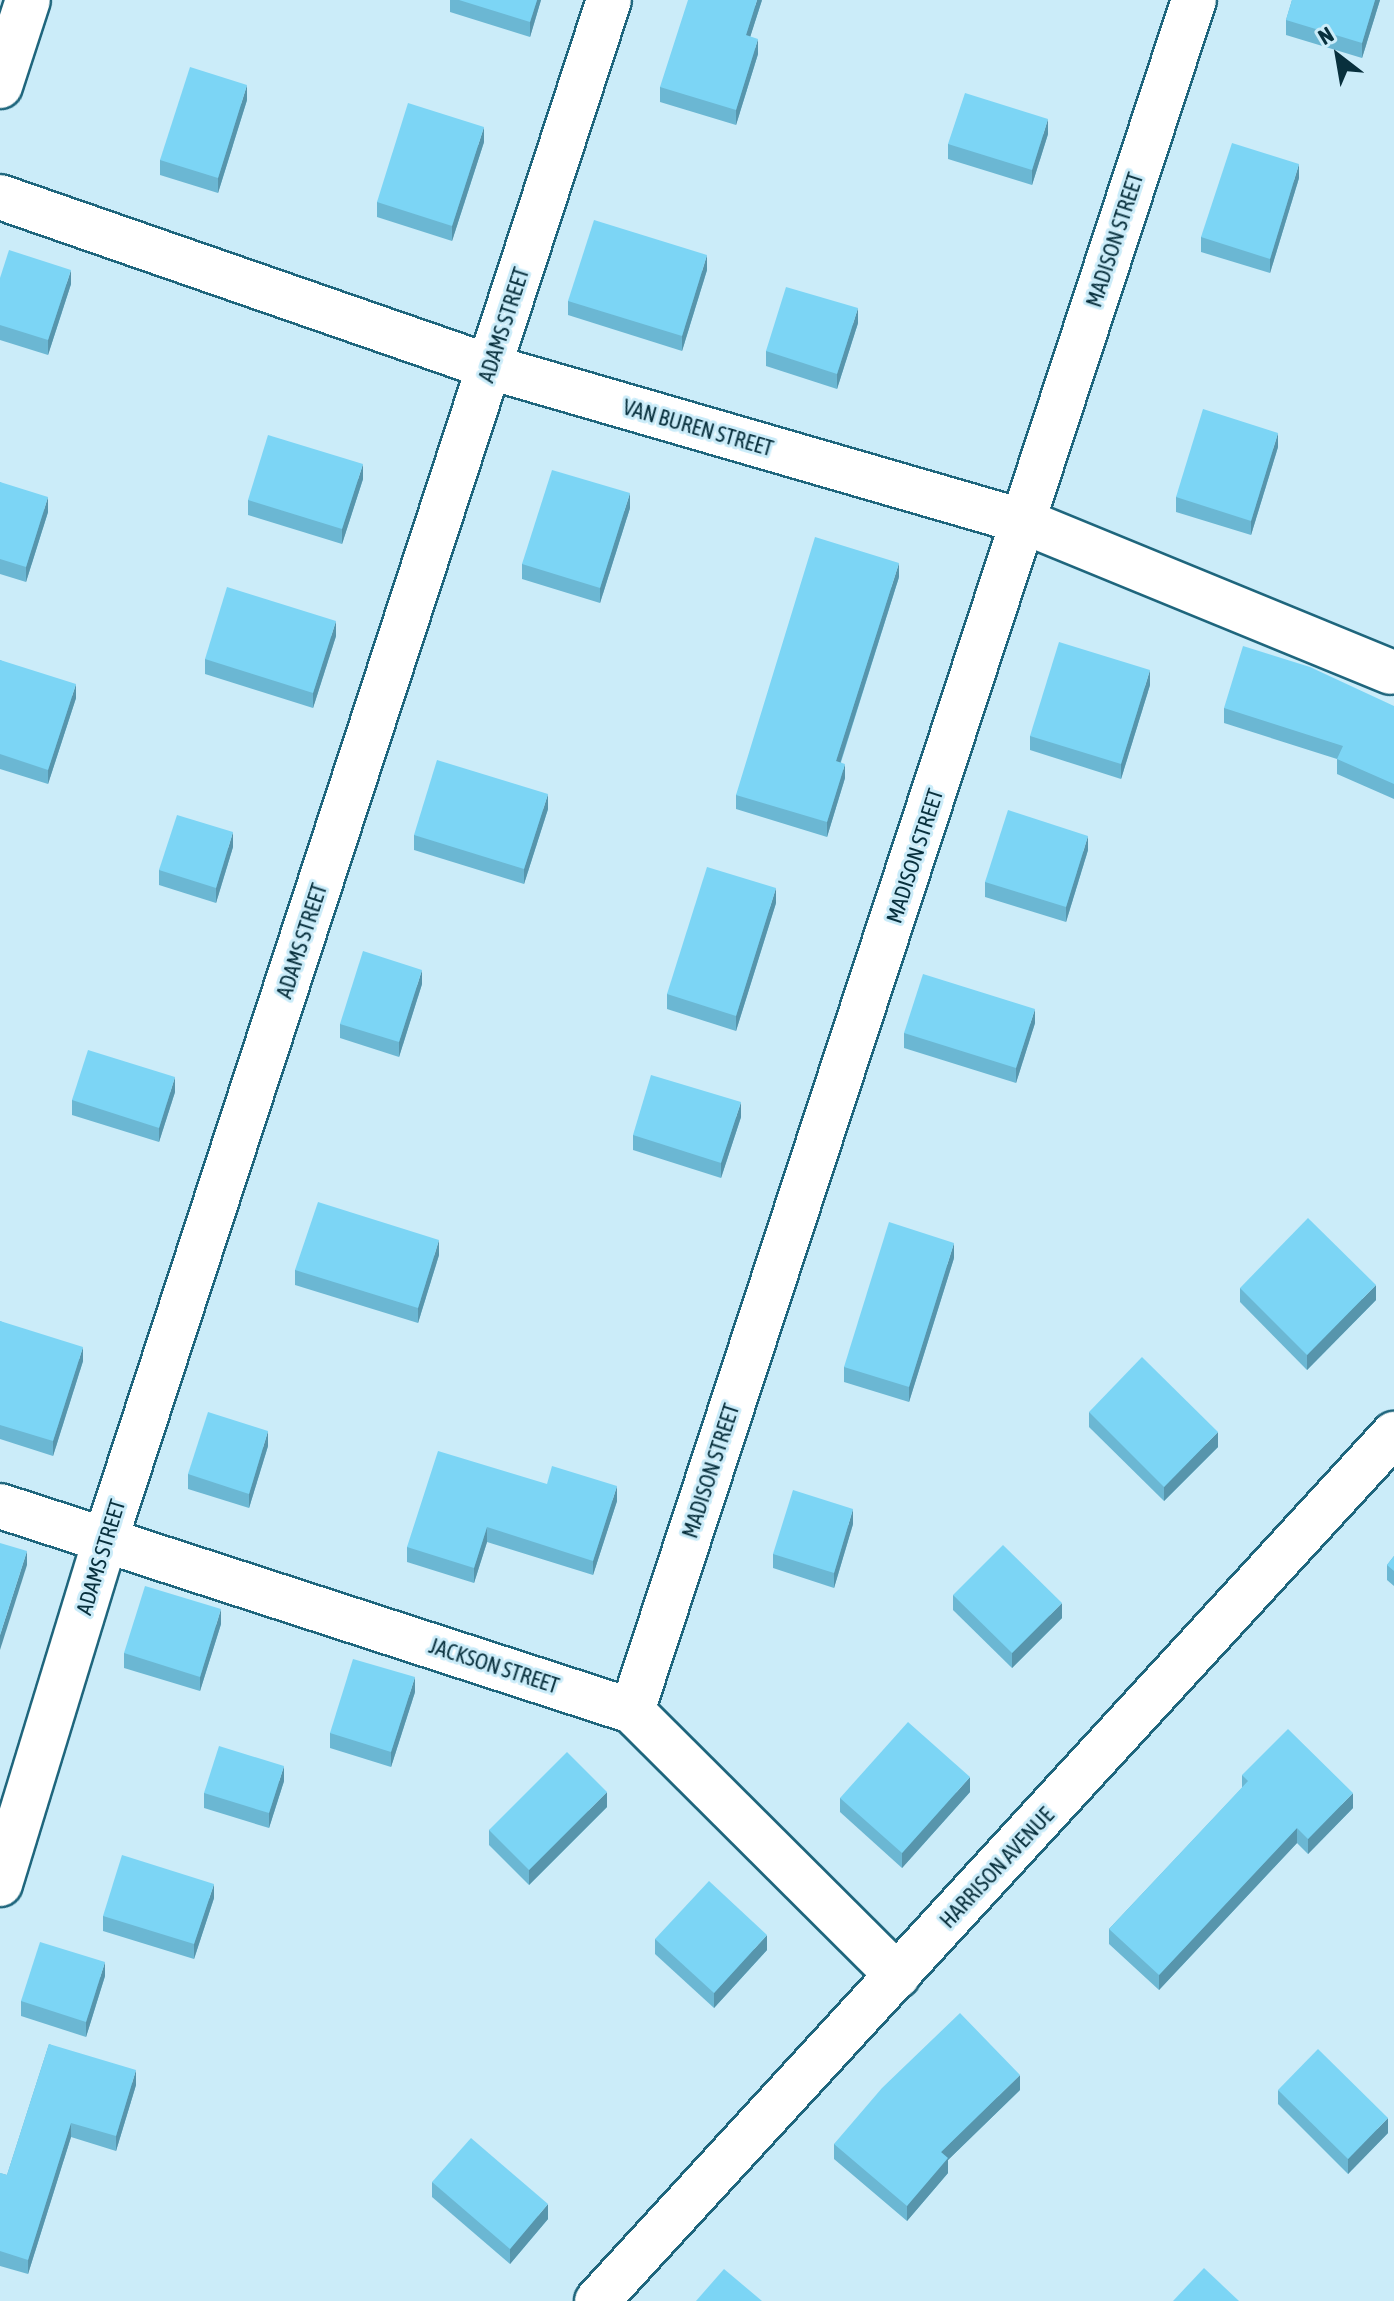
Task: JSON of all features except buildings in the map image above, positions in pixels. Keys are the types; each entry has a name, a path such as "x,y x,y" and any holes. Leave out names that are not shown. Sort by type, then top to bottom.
{"street":[{"path":"0,86 28,0"},
{"name":"ADAMS STREET","path":"0,1884 105,1541 609,0"},
{"name":"MADISON STREET","path":"632,1711 1194,0"},
{"name":"VAN BUREN STREET","path":"0,197 490,367 1025,522 1390,672"},
{"name":"HARRISON AVENUE","path":"597,2301 1394,1434"},
{"name":"JACKSON STREET","path":"0,1506 632,1711 898,1976"}]}
